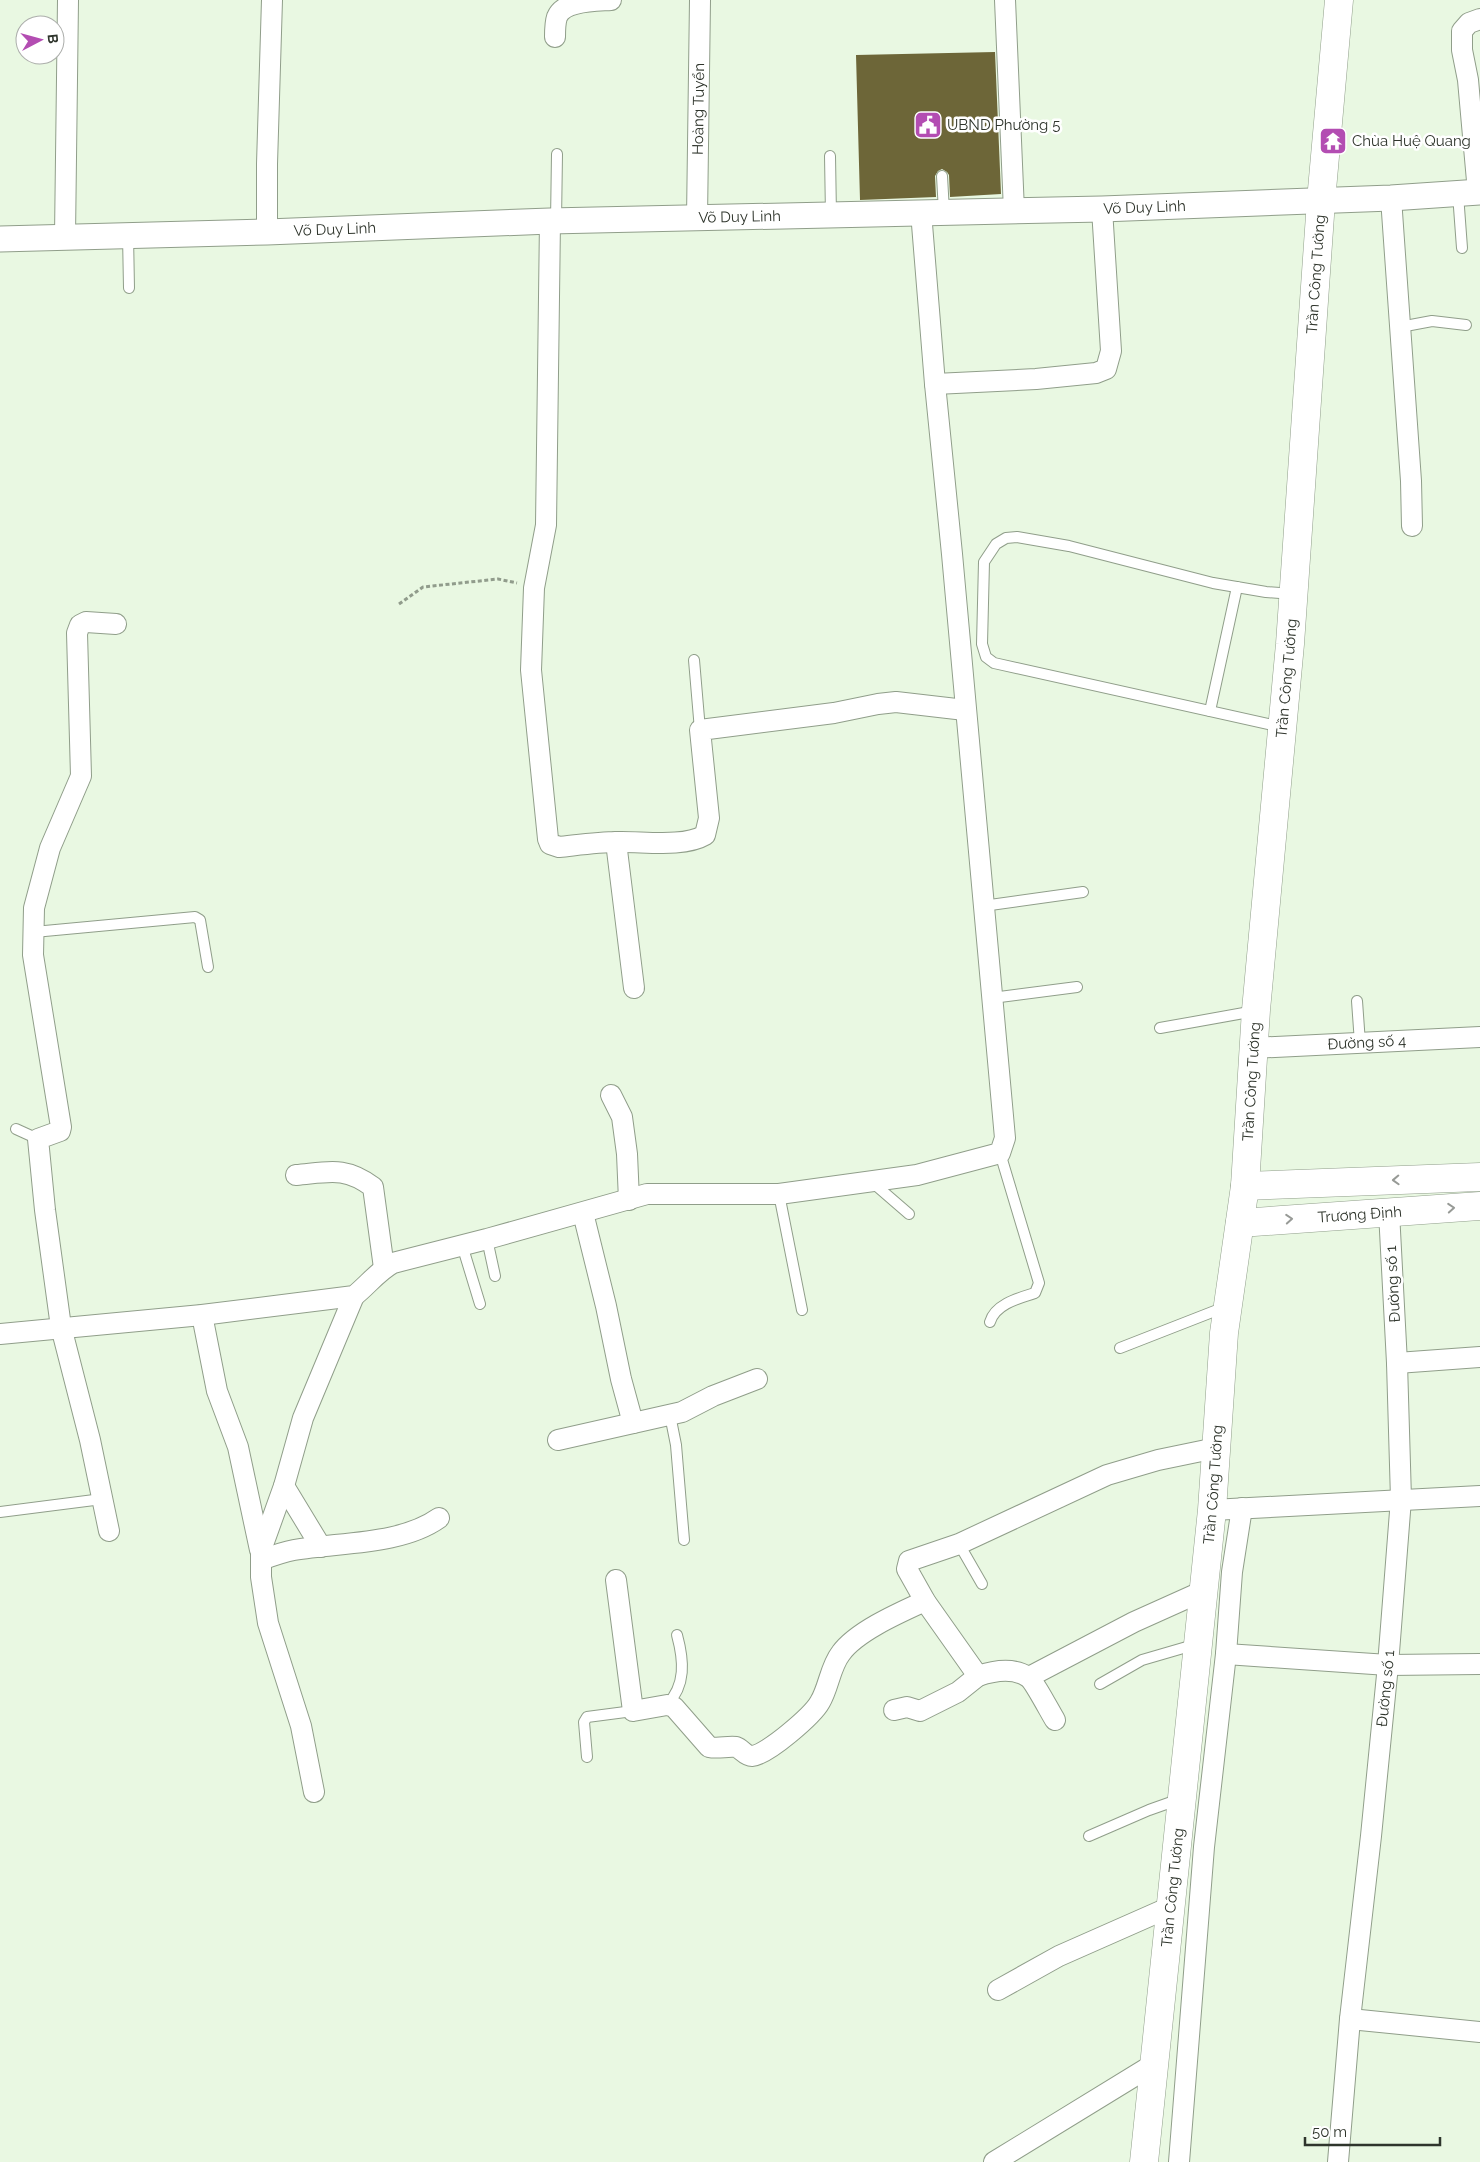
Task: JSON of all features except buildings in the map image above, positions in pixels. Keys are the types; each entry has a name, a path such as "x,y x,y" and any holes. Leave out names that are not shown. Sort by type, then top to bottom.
{"main road":[{"name":"Trần Công Tường","path":"1144,2162 1212,1510 1224,1333 1245,1186 1256,1010 1294,594 1321,201 1339,0"},
{"name":"Trương Định","path":"1245,1186 1480,1178"},
{"name":"Trương Định","path":"1240,1223 1480,1206"}],"street":[{"path":"65,236 68,0"},
{"path":"267,232 272,0"},
{"path":"555,37 557,17 562,9 576,2 612,0"},
{"name":"Hoàng Tuyển","path":"697,218 700,0"},
{"path":"1005,0 1014,211"},
{"path":"1472,192 1468,80 1462,50 1462,31 1469,23 1480,20"},
{"name":"Võ Duy Linh","path":"0,239 128,234 267,232 553,221 1102,209 1391,198 1472,192"},
{"path":"1391,198 1411,481 1412,526"},
{"path":"935,384 1044,378 1096,373 1106,369 1111,351 1102,209"},
{"path":"261,1555 284,1486 303,1418 354,1296 384,1268 393,1263 647,1194 779,1194 917,1175 1000,1153 1005,1138 935,384 933,212"},
{"path":"553,221 543,544 534,588 531,670 548,840 550,844 559,847 616,842 684,842 696,840 704,835 709,818 700,730 834,714 896,702 965,710"},
{"path":"108,1531 90,1440 61,1327 45,1210 38,1139 56,1134 60,1131 61,1127 33,955 34,908 50,848 81,776 78,634 80,625 86,622 116,624"},
{"path":"616,842 634,988"},
{"name":"Đường số 4","path":"1253,1048 1480,1037"},
{"path":"611,1095 622,1117 627,1154 629,1200"},
{"path":"296,1174 340,1171 360,1177 373,1187 384,1268"},
{"name":"Đường số 1","path":"1338,2162 1350,2019 1388,1665 1402,1499 1389,1212"},
{"path":"582,1213 633,1423"},
{"path":"0,1334 202,1315 354,1296"},
{"path":"202,1315 217,1391 238,1447 261,1555 261,1577 268,1624 301,1726 314,1792"},
{"path":"1397,1363 1480,1358"},
{"path":"558,1440 682,1412 713,1396 757,1379"},
{"path":"978,1676 925,1600 907,1569 909,1562 959,1544 1107,1475 1158,1460 1216,1448"},
{"path":"284,1486 321,1547"},
{"path":"1212,1510 1480,1496"},
{"name":"Trần Công Tường","path":"1179,2162 1204,1847 1226,1654 1232,1572 1242,1508"},
{"path":"261,1555 396,1536 425,1528 439,1518"},
{"path":"616,1580 633,1711 667,1705 674,1707 680,1711 709,1747 734,1747 740,1749 748,1756 754,1756 768,1750 794,1729 820,1703 838,1658 872,1626 925,1600"},
{"path":"1029,1677 1134,1622 1203,1592"},
{"path":"1226,1654 1388,1665 1480,1664"},
{"path":"894,1710 908,1707 920,1711 958,1692 978,1676 990,1672 1010,1670 1029,1677 1055,1720"},
{"path":"998,1990 1059,1956 1170,1907"},
{"path":"1350,2019 1480,2032"},
{"path":"994,2162 1154,2064"}],"lane":[{"path":"553,221 557,154"},
{"path":"830,156 831,215"},
{"path":"933,212 942,176"},
{"path":"1462,248 1472,192"},
{"path":"128,234 129,288"},
{"path":"1400,327 1432,321 1466,325"},
{"path":"1282,727 994,663 986,658 982,644 984,562 996,544 1006,538 1017,536 1069,546 1212,583 1294,594"},
{"path":"1210,711 1237,587"},
{"path":"694,660 700,730"},
{"path":"983,906 1083,892"},
{"path":"34,932 194,917 200,920 208,967"},
{"path":"992,998 1076,987"},
{"path":"1357,1001 1360,1043"},
{"path":"1160,1028 1256,1010"},
{"path":"16,1129 38,1139"},
{"path":"990,1322 992,1315 1003,1306 1035,1293 1039,1283 1000,1153"},
{"path":"871,1181 909,1214"},
{"path":"779,1194 802,1310"},
{"path":"487,1239 495,1276"},
{"path":"462,1245 480,1304"},
{"path":"1120,1348 1228,1306"},
{"path":"670,1415 677,1454 684,1540"},
{"path":"0,1512 102,1499"},
{"path":"959,1544 982,1584"},
{"path":"667,1705 674,1697 682,1681 683,1658 677,1636"},
{"path":"1100,1684 1142,1660 1198,1643"},
{"path":"587,1757 584,1722 587,1718 633,1711"},
{"path":"1089,1836 1149,1810 1181,1799"}],"path":[{"path":"399,604 424,587 466,581 498,579 534,588"}],"place":[{"name":"UBND Phường 5","path":"928,125"},
{"name":"Chùa Huệ Quang","path":"1333,141"}]}
